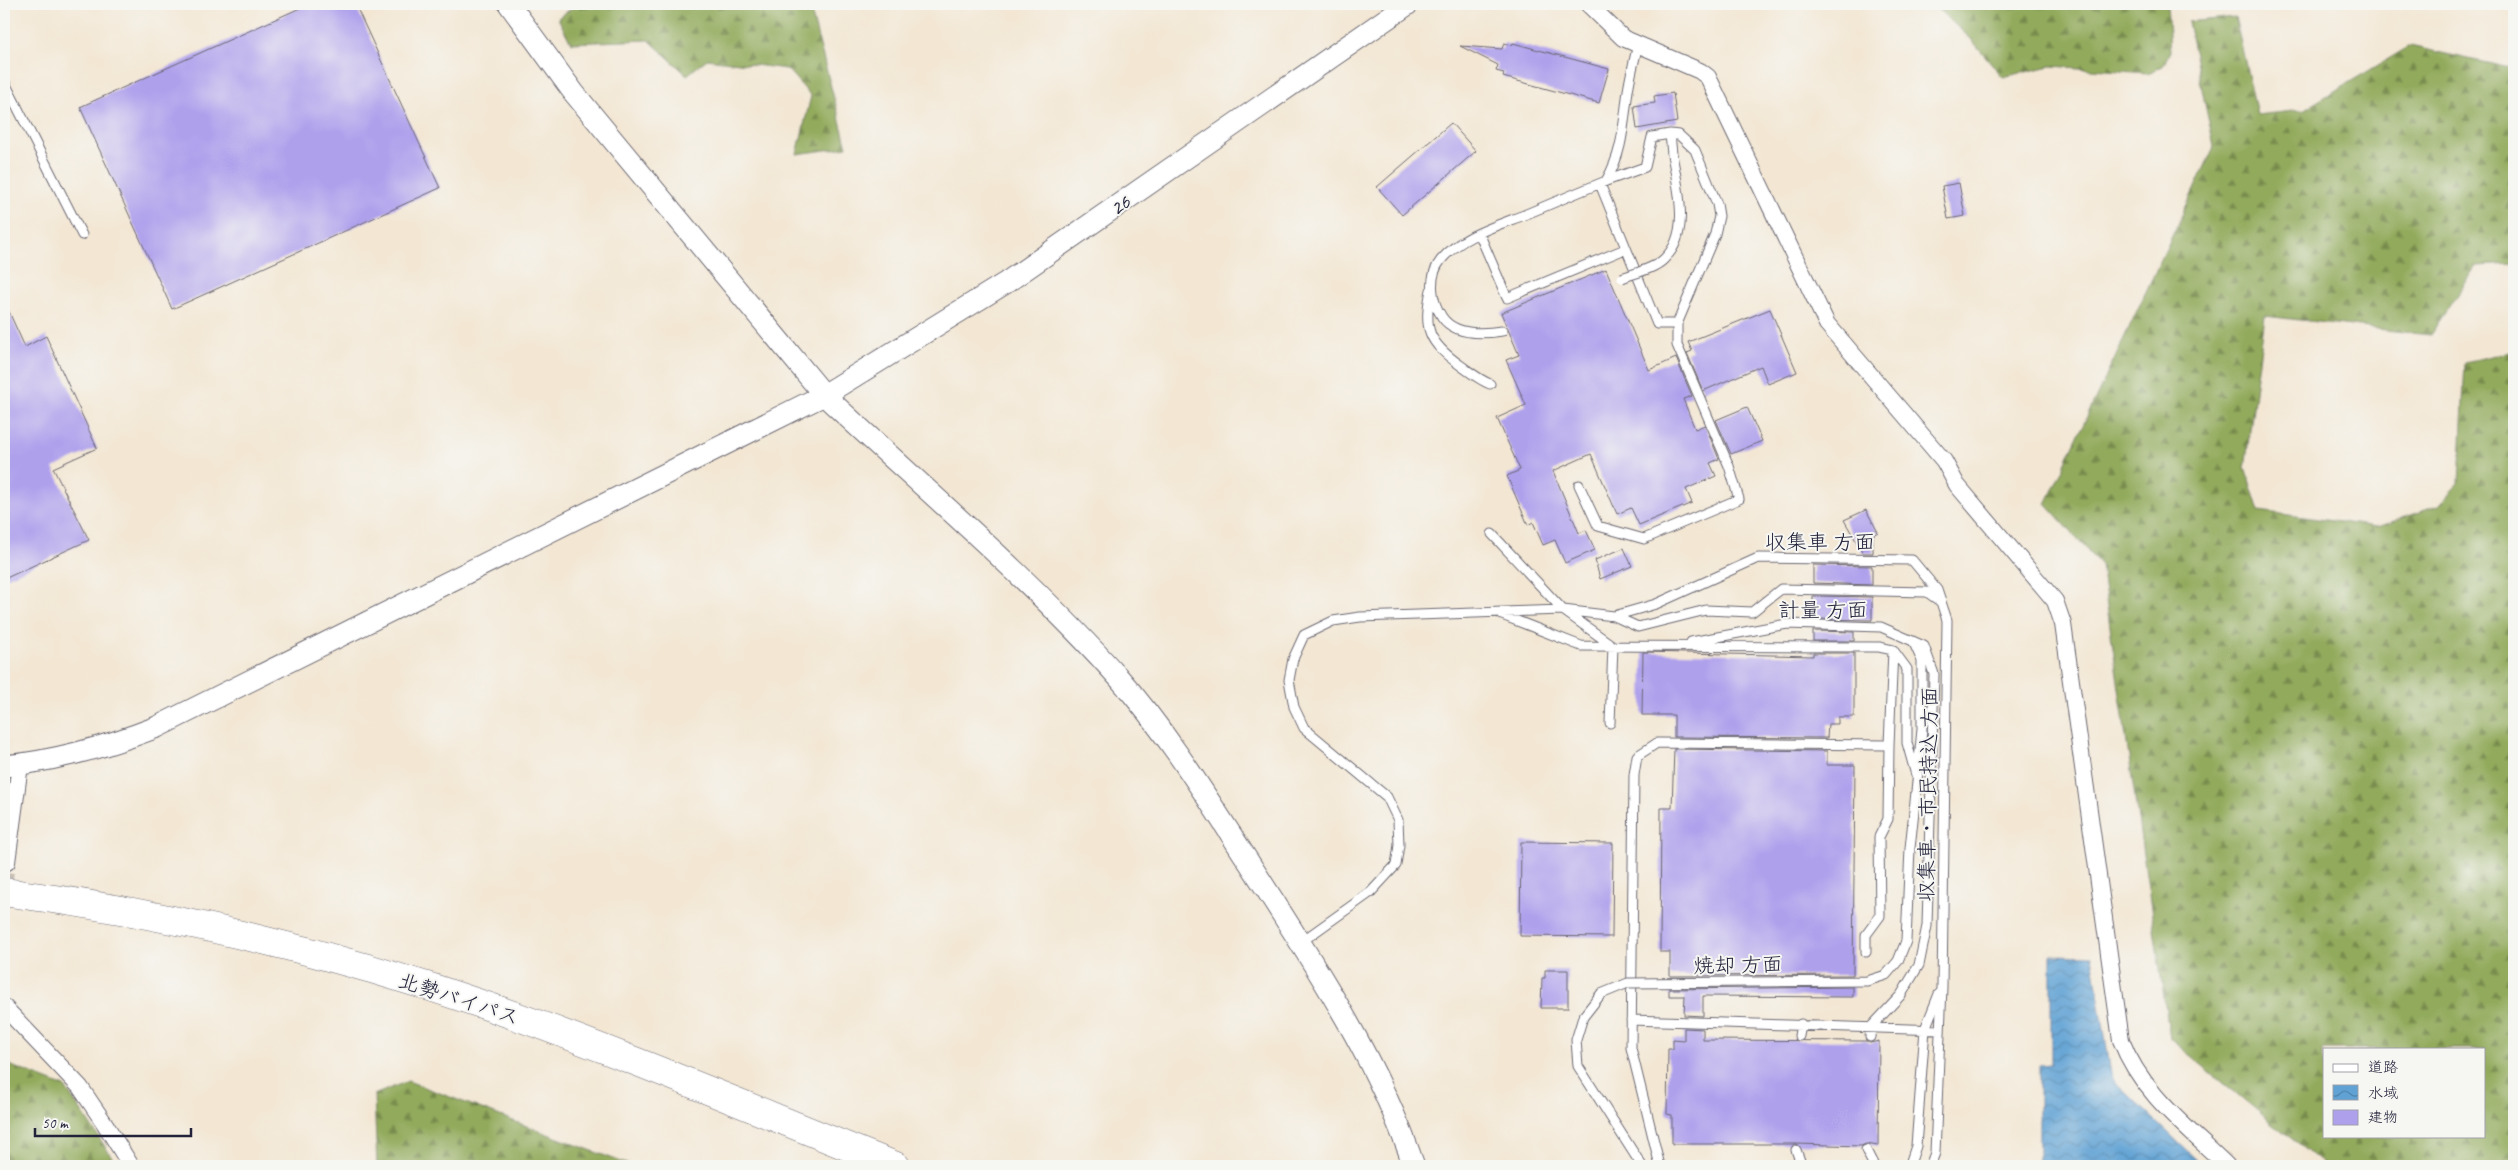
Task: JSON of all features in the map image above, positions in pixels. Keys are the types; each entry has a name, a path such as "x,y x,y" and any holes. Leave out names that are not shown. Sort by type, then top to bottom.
{"highway":[{"name":"北勢バイパス","path":"4,892 148,916 256,939 371,970 492,1008 896,1166"}],"street":[{"path":"509,4 574,94 824,395 1050,604 1121,680 1191,772 1300,943 1364,1054 1402,1132 1414,1166"},
{"name":"26","path":"12,766 52,759 121,741 157,727 824,395 1007,282 1408,4"},
{"path":"1588,4 1623,38 1700,70 1708,77 1827,324 1944,461 1958,485 2055,601 2063,624 2120,1040 2128,1061 2143,1084 2227,1166"},
{"path":"7,862 12,766"},
{"path":"4,1007 80,1087 131,1166"}],"lane":[{"path":"1603,183 1614,167 1623,137 1627,97 1638,44"},
{"path":"4,82 82,235"},
{"path":"1622,278 1663,260 1673,247 1679,232 1681,216 1670,134"},
{"path":"1490,384 1480,380 1439,349 1428,324 1427,311 1434,274 1439,261 1452,248 1479,233 1645,167 1652,137 1670,134 1679,136 1695,150 1717,204 1719,216 1715,234 1676,324 1676,345 1729,466 1738,499 1644,539 1598,526 1579,485"},
{"path":"1603,183 1626,249 1657,324 1676,324"},
{"path":"1479,233 1507,298 1626,249"},
{"path":"1432,288 1443,318 1453,326 1467,332 1483,334 1502,330"},
{"path":"1492,534 1563,610 1613,646"},
{"name":"収集車 方面","path":"1614,616 1656,604 1758,558 1912,560 1937,590 1941,603"},
{"path":"1300,943 1371,892 1396,864 1399,845 1398,820 1387,797 1304,728 1294,707 1289,680 1293,659 1304,635 1333,621 1360,617 1497,614 1563,610 1614,616 1638,627 1706,610 1752,612 1780,589 1927,592 1941,603"},
{"name":"収集車・市民持込 方面","path":"1930,1166 1935,1153 1942,987 1948,620 1941,603"},
{"path":"1497,614 1581,646 1879,647 1893,650 1907,669 1907,743 1918,780"},
{"name":"計量 方面","path":"1672,646 1786,624 1881,627 1924,646 1934,674 1927,926 1919,965 1901,994 1870,1027"},
{"path":"1914,641 1922,661 1922,729 1918,780"},
{"path":"1610,723 1613,646"},
{"path":"1866,952 1866,935 1880,916 1879,837 1888,819 1893,650"},
{"path":"1660,1166 1631,1048 1634,775 1637,756 1657,743 1889,745"},
{"name":"焼却 方面","path":"1643,1166 1578,1066 1576,1040 1583,1017 1601,994 1628,983 1867,981 1886,975 1898,961 1906,941 1910,848 1918,780"},
{"path":"1907,1166 1910,1164 1916,1146 1925,1029 1942,987"},
{"path":"1631,1020 1801,1024 1940,1030"},
{"path":"1799,1036 1801,1024"},
{"path":"1870,1027 1870,1037"},
{"path":"1796,1150 1802,1166"},
{"path":"1866,1150 1874,1166"}],"green space":[{"path":"578,4 809,4 847,147 797,154 811,96 787,69 707,59 687,75 649,40 571,43 558,18"},
{"path":"1932,4 2167,4 2170,51 2163,66 2148,73 2051,66 2003,77 1970,38"},
{"path":"2235,17 2257,115 2303,110 2410,46 2514,69 2514,264 2476,266 2430,335 2265,316 2245,468 2259,511 2377,527 2437,506 2459,483 2465,362 2514,351 2514,1166 2325,1166 2170,1039 2101,565 2046,504 2214,147 2188,22"},
{"path":"4,1063 65,1087 118,1166 4,1166"},
{"path":"408,1081 632,1166 377,1166 374,1095"}],"water":[{"path":"2051,955 2092,956 2112,1079 2203,1166 2039,1166 2039,1065 2051,1064"}],"building":[{"path":"309,4 355,4 440,188 172,309 80,107"},
{"path":"1504,43 1512,45 1513,43 1609,69 1599,103 1503,77 1504,73 1496,71 1498,65 1460,46 1502,49"},
{"path":"1673,93 1677,122 1637,129 1634,106 1655,103 1654,96"},
{"path":"1451,123 1476,151 1402,215 1377,187"},
{"path":"1959,183 1965,216 1948,219 1942,186"},
{"path":"1606,269 1649,370 1676,358 1692,396 1683,399 1695,429 1705,425 1719,459 1710,463 1716,476 1686,489 1692,503 1639,525 1631,508 1617,514 1591,454 1553,471 1579,533 1586,530 1595,550 1565,563 1555,540 1543,545 1533,522 1528,525 1507,476 1520,470 1497,418 1526,405 1506,360 1519,355 1501,313"},
{"path":"4,301 25,347 46,336 97,448 53,468 89,540 4,579"},
{"path":"1770,309 1797,372 1768,384 1761,366 1703,391 1687,353 1692,351 1688,342"},
{"path":"1747,407 1762,441 1731,454 1716,420"},
{"path":"1866,510 1878,532 1873,535 1873,553 1863,553 1844,520"},
{"path":"1624,548 1632,566 1600,579 1595,560"},
{"path":"1813,565 1872,566 1872,585 1813,583"},
{"path":"1813,596 1872,597 1872,620 1813,619"},
{"path":"1813,631 1854,632 1854,641 1813,641"},
{"path":"1643,652 1813,656 1813,653 1854,653 1854,717 1838,717 1838,724 1828,724 1827,738 1674,737 1674,715 1642,715"},
{"path":"1674,749 1827,751 1827,765 1855,765 1853,975 1670,976 1670,952 1660,952 1661,808 1672,808"},
{"path":"1521,842 1613,843 1612,937 1520,936"},
{"path":"1545,970 1568,970 1568,1008 1541,1008 1542,978 1545,978"},
{"path":"1853,987 1853,997 1703,996 1703,1016 1684,1015 1685,996 1669,996 1669,989"},
{"path":"1684,1028 1703,1029 1703,1040 1866,1041 1870,1043 1879,1041 1878,1146 1866,1144 1861,1146 1672,1144 1672,1115 1667,1114 1668,1049 1673,1049 1673,1039 1684,1040"}],"tunnel":[{"path":"4,888 7,862"}]}
